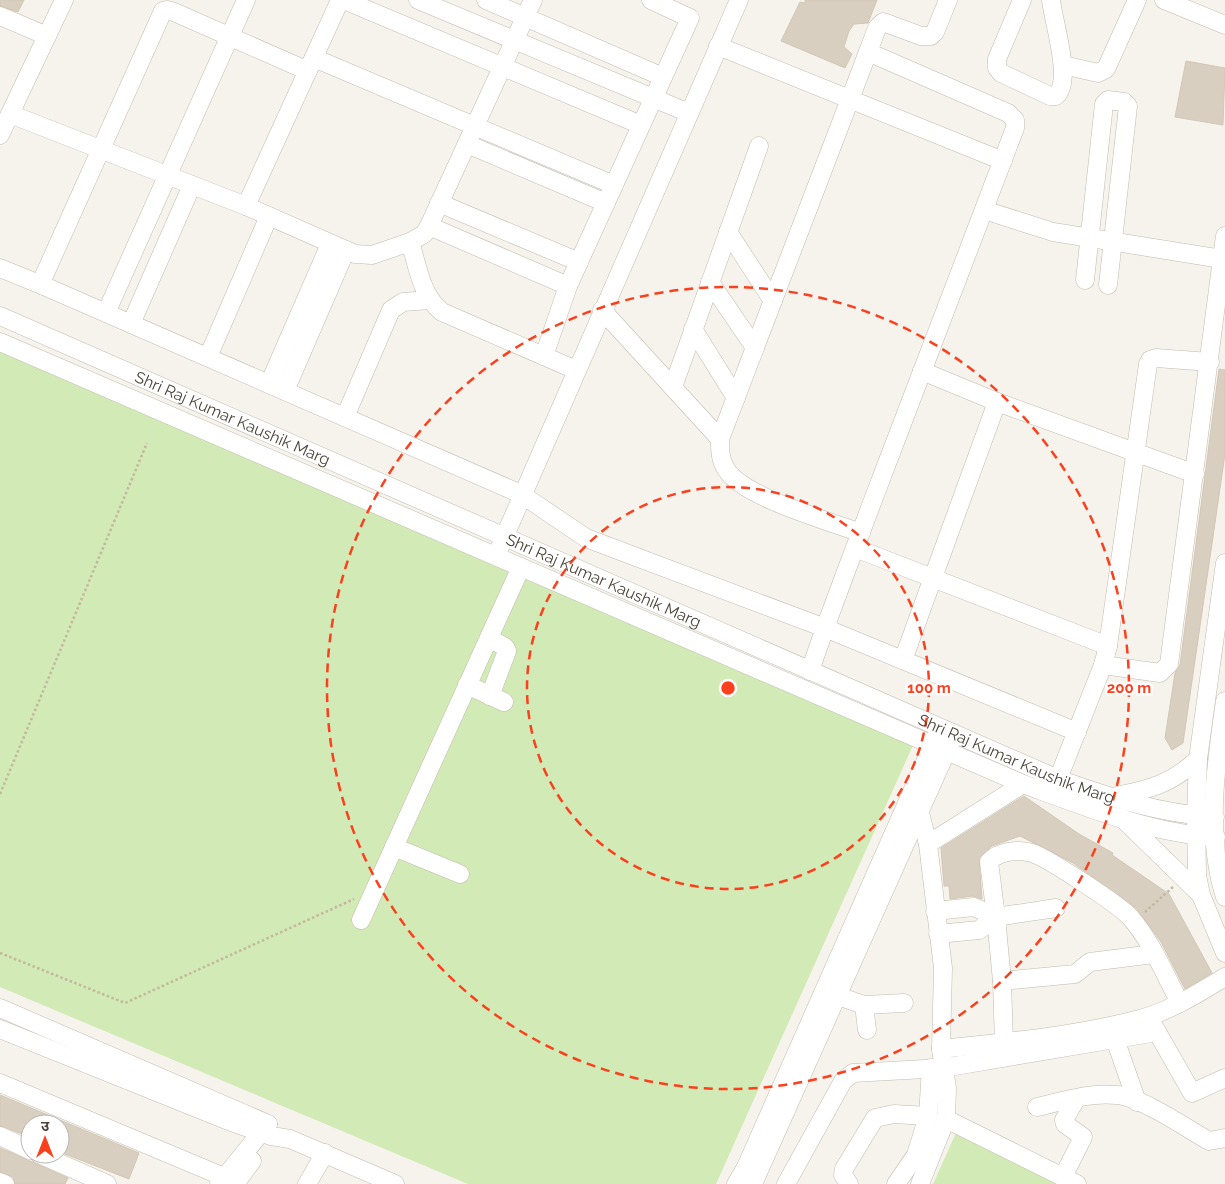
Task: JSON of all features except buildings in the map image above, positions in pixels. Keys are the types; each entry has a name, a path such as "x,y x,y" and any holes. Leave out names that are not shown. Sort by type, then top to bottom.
{"street":[{"path":"0,135 64,0"},
{"path":"106,313 246,0"},
{"path":"246,206 342,0 642,125"},
{"path":"418,0 689,113"},
{"path":"486,0 663,77"},
{"path":"10,114 246,206 338,247 366,256 410,242 424,234 533,0"},
{"path":"544,356 568,286 690,18 651,0"},
{"path":"495,556 505,537 521,494 739,0"},
{"path":"948,0 935,32 931,36 921,36 883,22 877,28 720,439 720,454 726,470 749,490 858,540 932,578 1108,646"},
{"path":"1022,0 997,59 997,68 1001,73 1042,92 1056,96 1061,88 1063,65 1051,0"},
{"path":"1102,72 1109,65 1137,0"},
{"path":"1164,0 1225,25"},
{"path":"44,286 43,278 100,149 163,11 167,10 230,37 475,126 614,185"},
{"path":"0,16 47,36"},
{"path":"718,46 1003,161"},
{"path":"810,671 1015,128 1013,116 868,52"},
{"path":"1063,65 1102,72"},
{"path":"1085,280 1105,102 1102,72"},
{"path":"1105,102 1124,102 1128,106 1108,285"},
{"path":"467,144 606,203"},
{"path":"673,387 759,146"},
{"path":"131,324 192,185"},
{"path":"439,203 579,262"},
{"path":"984,210 1053,232 1222,259"},
{"path":"208,357 269,216"},
{"path":"429,226 568,286"},
{"path":"728,232 773,301"},
{"path":"1103,665 1160,673 1167,668 1195,474 1225,236"},
{"path":"410,242 429,300 442,312 576,370"},
{"path":"277,388 338,247"},
{"path":"0,268 521,494 586,538 825,628 1077,732"},
{"path":"710,282 755,348"},
{"path":"345,417 391,310 403,302 429,300"},
{"path":"602,310 720,439"},
{"name":"Shri Raj Kumar Kaushik Marg","path":"0,316 810,671 944,738 1023,784 1122,818 1196,836 1216,837"},
{"path":"693,329 736,398"},
{"name":"Shri Raj Kumar Kaushik Marg","path":"0,342 521,567 944,738 1108,797 1196,816 1215,817"},
{"path":"68,371 78,350"},
{"path":"1058,779 1103,665 1108,646 1146,370 1150,360 1156,358 1210,362"},
{"path":"922,371 997,402 1195,474"},
{"path":"902,660 997,402"},
{"path":"1225,563 1198,759 1196,816 1197,875 1201,895 1225,952"},
{"path":"361,920 521,567"},
{"path":"467,685 497,699 507,652 505,647 489,638"},
{"path":"1225,701 1215,770 1218,876 1225,897"},
{"path":"736,1184 746,1166 911,795 944,738"},
{"path":"753,1184 921,813 944,738"},
{"path":"1108,797 1153,788 1171,781 1198,759"},
{"path":"928,844 1023,784"},
{"path":"911,795 921,813 928,844 943,968 941,1048 937,1068 947,1088 937,1117 920,1184"},
{"path":"1122,818 1201,895"},
{"path":"394,847 460,874"},
{"path":"1004,1042 1002,981 989,862 993,858 1020,851 1032,853 1110,901 1134,923 1154,954 1180,1003"},
{"path":"936,911 974,907 996,917"},
{"path":"938,934 979,930 996,917 1056,908"},
{"path":"1002,981 1075,974 1090,962 1154,954"},
{"path":"941,1048 1033,1040 1148,1016 1180,1003 1225,977"},
{"path":"838,996 864,1005 904,1003"},
{"path":"864,1005 867,1030"},
{"path":"0,1008 273,1132"},
{"path":"1148,1016 1192,1093 1225,1078"},
{"path":"0,1029 126,1081 273,1132 395,1184"},
{"path":"786,1184 847,1076 861,1072 937,1068 1157,1032"},
{"path":"1115,1039 1137,1102"},
{"path":"0,1083 226,1182 273,1132"},
{"path":"1037,1107 1076,1098 1118,1094 1137,1102 1209,1141 1225,1138"},
{"path":"849,1184 843,1175 844,1169 875,1118 894,1114 937,1117 1070,1180 1083,1136 1065,1124 1064,1120 1076,1098"},
{"path":"896,1184 916,1155 937,1117"},
{"path":"0,1136 20,1145"},
{"path":"307,1184 326,1153"},
{"path":"57,1164 85,1180 107,1184"},
{"path":"0,1182 5,1184"}],"path":[{"path":"0,794 147,443"},
{"path":"1134,923 1183,878"},
{"path":"0,953 125,1003 375,889"}],"green space":[{"path":"0,342 914,743 716,1184 468,1184 0,987"},
{"path":"956,1133 1061,1184 933,1184"}]}
